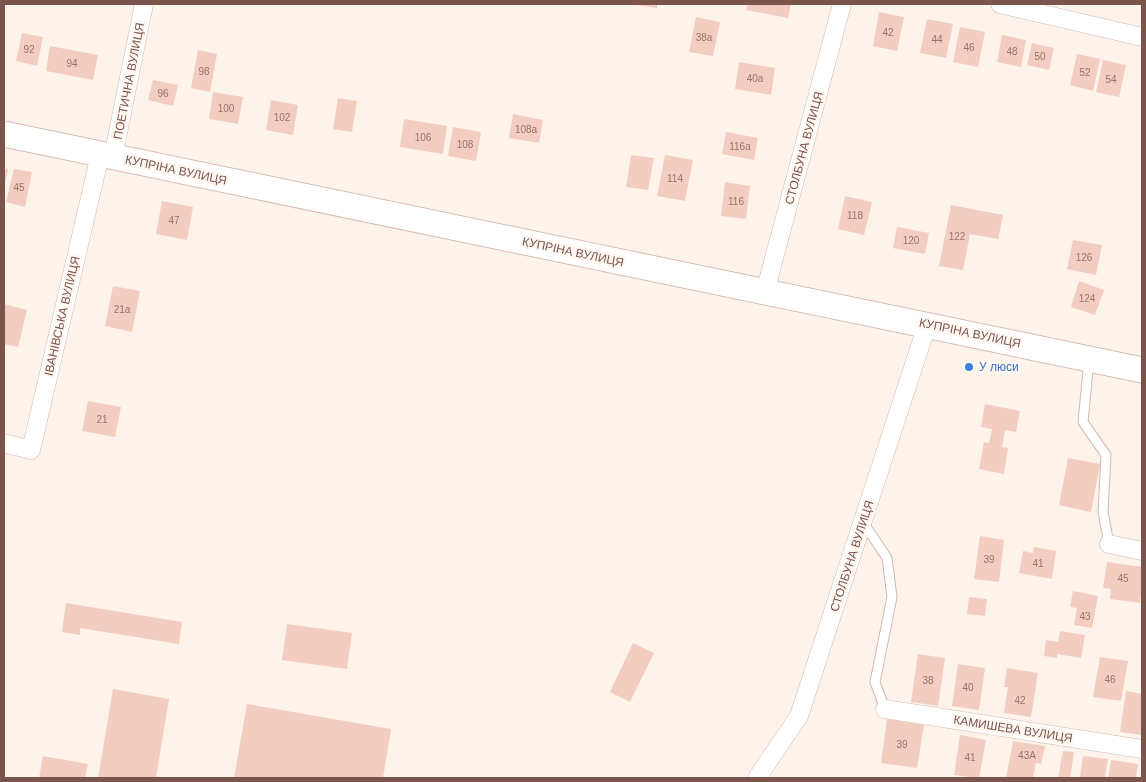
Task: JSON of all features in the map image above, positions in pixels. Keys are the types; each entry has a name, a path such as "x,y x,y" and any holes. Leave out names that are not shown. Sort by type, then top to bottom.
{"main road":[{"name":"КУПРІНА ВУЛИЦЯ","path":"4,134 1142,370"}],"street":[{"name":"ПОЕТИЧНА ВУЛИЦЯ","path":"107,156 144,4"},
{"name":"СТОЛБУНА ВУЛИЦЯ","path":"766,292 842,4"},
{"path":"1000,4 1142,37"},
{"name":"ІВАНІВСЬКА ВУЛИЦЯ","path":"4,443 31,450 107,156"},
{"name":"СТОЛБУНА ВУЛИЦЯ","path":"757,778 799,716 928,325"},
{"path":"1109,544 1142,551"},
{"name":"КАМИШЕВА ВУЛИЦЯ","path":"885,709 1142,749"}],"lane":[{"path":"1089,358 1083,422 1106,455 1103,512 1109,544"},
{"path":"863,522 887,558 892,597 875,682 885,709"}],"building":[{"path":"657,4 657,8 636,5"},
{"path":"748,4 791,4 788,18 746,10"},
{"path":"879,12 904,17 897,51 873,46"},
{"path":"696,17 720,22 713,56 689,52"},
{"path":"927,19 953,24 946,58 920,53"},
{"path":"960,27 985,32 978,67 953,62"},
{"path":"22,33 43,37 37,66 16,61"},
{"path":"1002,35 1026,40 1021,67 997,62"},
{"path":"1032,43 1054,48 1049,70 1027,65"},
{"path":"50,46 98,55 93,80 46,71"},
{"path":"198,50 217,54 210,92 191,88"},
{"path":"1077,54 1100,59 1093,91 1070,85"},
{"path":"1103,60 1126,65 1119,97 1096,92"},
{"path":"739,62 775,68 771,95 735,89"},
{"path":"153,80 178,85 173,106 148,100"},
{"path":"213,92 243,97 238,124 209,119"},
{"path":"338,98 357,101 352,132 333,129"},
{"path":"271,100 298,105 293,135 266,130"},
{"path":"513,114 543,120 539,143 509,138"},
{"path":"404,119 447,126 443,154 400,147"},
{"path":"453,127 481,132 476,161 448,156"},
{"path":"726,132 758,138 754,160 722,154"},
{"path":"631,155 654,158 648,190 626,187"},
{"path":"665,155 693,160 685,201 657,196"},
{"path":"4,168 8,169 5,185 4,185"},
{"path":"14,169 32,172 25,207 6,202"},
{"path":"725,182 750,186 746,219 721,216"},
{"path":"845,196 872,202 864,235 838,229"},
{"path":"162,201 193,207 187,240 156,234"},
{"path":"951,205 1003,215 998,239 970,234 963,270 939,266"},
{"path":"897,227 929,233 925,254 893,248"},
{"path":"1073,240 1102,245 1096,275 1067,269"},
{"path":"1079,281 1104,290 1095,315 1071,307"},
{"path":"113,286 140,291 132,332 105,326"},
{"path":"4,304 27,310 18,347 4,344"},
{"path":"88,401 121,407 115,437 82,431"},
{"path":"985,404 1020,411 1016,432 1005,430 1002,447 1008,448 1004,474 979,469 984,442 989,443 992,429 981,427"},
{"path":"1068,458 1100,464 1091,512 1059,505"},
{"path":"980,536 1004,540 999,582 974,579"},
{"path":"1034,547 1056,551 1052,579 1019,573 1023,551 1033,553"},
{"path":"1107,562 1142,567 1140,603 1110,599 1111,589 1103,588"},
{"path":"1073,591 1098,596 1092,628 1074,625 1077,608 1070,607"},
{"path":"969,597 987,599 985,616 967,614"},
{"path":"66,603 182,622 179,644 80,628 80,635 62,632"},
{"path":"287,624 352,633 347,669 282,660"},
{"path":"1060,631 1085,635 1081,658 1057,654 1057,658 1044,656 1046,640 1058,642"},
{"path":"633,643 654,653 630,702 610,692"},
{"path":"918,654 945,658 938,706 911,702"},
{"path":"1100,657 1128,661 1121,701 1093,697"},
{"path":"958,664 985,668 979,710 952,706"},
{"path":"1007,668 1038,673 1031,717 1004,713 1008,687 1004,687"},
{"path":"113,689 169,699 156,778 98,778"},
{"path":"1126,691 1142,694 1142,735 1120,732"},
{"path":"247,704 391,729 383,778 234,778"},
{"path":"887,719 924,725 917,768 881,763"},
{"path":"960,735 986,740 979,778 954,775"},
{"path":"1013,741 1045,746 1041,764 1036,763 1033,778 1006,778"},
{"path":"1063,751 1074,752 1070,778 1058,778"},
{"path":"43,756 88,764 85,778 39,778"},
{"path":"1083,756 1108,759 1105,778 1080,778"},
{"path":"1111,760 1138,764 1136,778 1108,778"}],"place":[{"name":"У люси","path":"969,367"}]}
